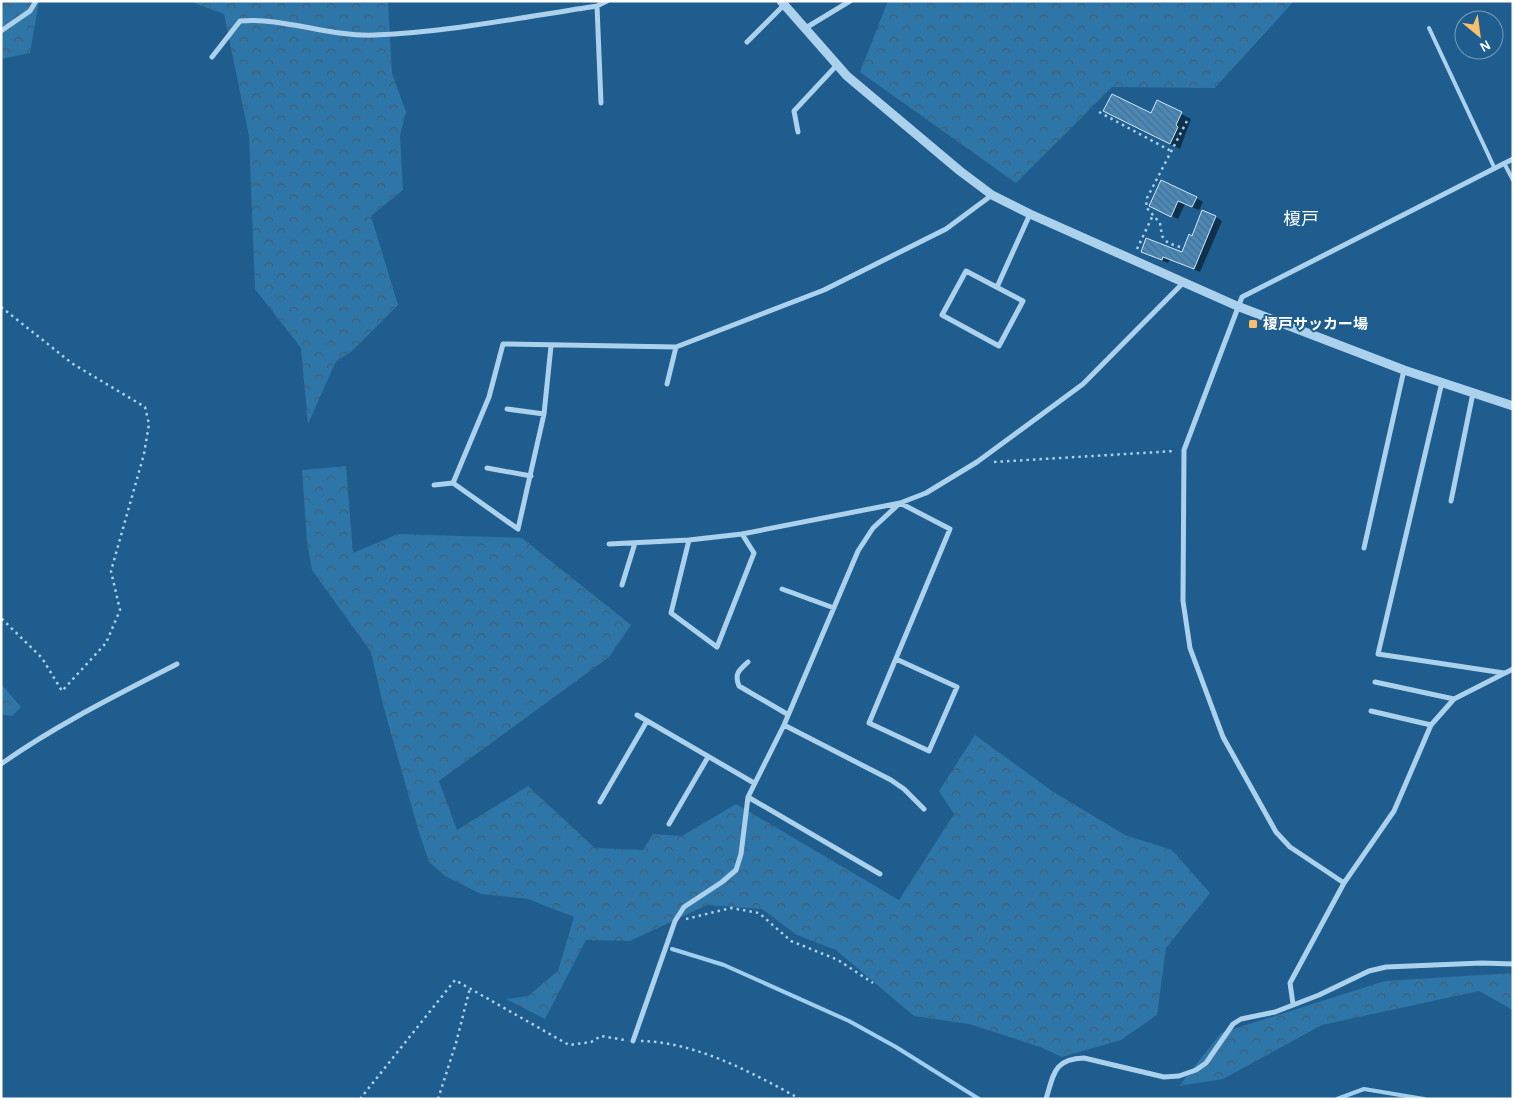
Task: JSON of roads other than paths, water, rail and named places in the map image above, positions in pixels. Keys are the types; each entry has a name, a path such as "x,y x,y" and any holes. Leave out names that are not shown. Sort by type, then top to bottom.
{"street":[{"path":"1,31 30,11 36,1"},
{"path":"212,57 240,21 256,20 328,33 374,35 458,27 597,6 607,1"},
{"path":"804,30 850,1"},
{"path":"747,42 782,3 836,66 960,171 992,195 1030,214 1237,306 1404,370 1513,406"},
{"path":"597,6 601,103"},
{"path":"798,132 794,111 836,66"},
{"path":"1344,883 1290,847 1276,832 1223,737 1202,685 1190,648 1182,601 1184,450 1242,297 1513,159"},
{"path":"453,483 489,397 503,344 676,347 824,290 946,229 992,195"},
{"path":"997,287 1030,214"},
{"path":"966,271 997,287 1023,301 1000,346 942,315 966,271"},
{"path":"609,544 689,540 742,534 900,503 926,493 977,462 1084,384 1184,282"},
{"path":"434,485 453,483 518,530 544,414 551,346"},
{"path":"667,384 676,347"},
{"path":"1364,548 1404,370"},
{"path":"1442,382 1378,654 1504,673"},
{"path":"1451,501 1473,393"},
{"path":"507,409 544,414"},
{"path":"487,468 531,476"},
{"path":"633,1041 675,921 684,907 722,882 736,870 741,854 748,796 784,725 787,714 858,551 873,528 900,503"},
{"path":"896,658 957,687 929,751 869,723 896,658 950,529 900,503"},
{"path":"689,540 671,613 717,647 754,553 742,534"},
{"path":"622,585 636,543"},
{"path":"782,589 834,608"},
{"path":"748,662 737,672 736,679 739,686 787,714"},
{"path":"1,764 31,743 177,664"},
{"path":"1292,1004 1290,983 1344,883 1394,811 1431,725 1454,699 1513,668"},
{"path":"1375,682 1454,699"},
{"path":"1371,711 1431,725"},
{"path":"637,715 754,783"},
{"path":"600,802 647,721"},
{"path":"784,725 891,780 904,789 924,809"},
{"path":"669,824 708,756"},
{"path":"748,796 880,874"},
{"path":"1046,1099 1055,1069 1064,1061 1084,1058 1164,1077 1179,1076 1196,1070 1206,1063 1233,1024 1241,1019 1275,1012 1320,995 1369,971 1386,967 1482,963 1513,964"}],"lane":[{"path":"1429,28 1494,167"},
{"path":"1504,163 1513,180"}],"waterway":[{"path":"672,949 724,965 849,1021 896,1047 979,1099"},
{"path":"1337,1099 1364,1089 1424,1099"}],"place":[{"name":"榎戸サッカー場","path":"1253,324"}],"district":[{"name":"榎戸","path":"1301,219"}]}
